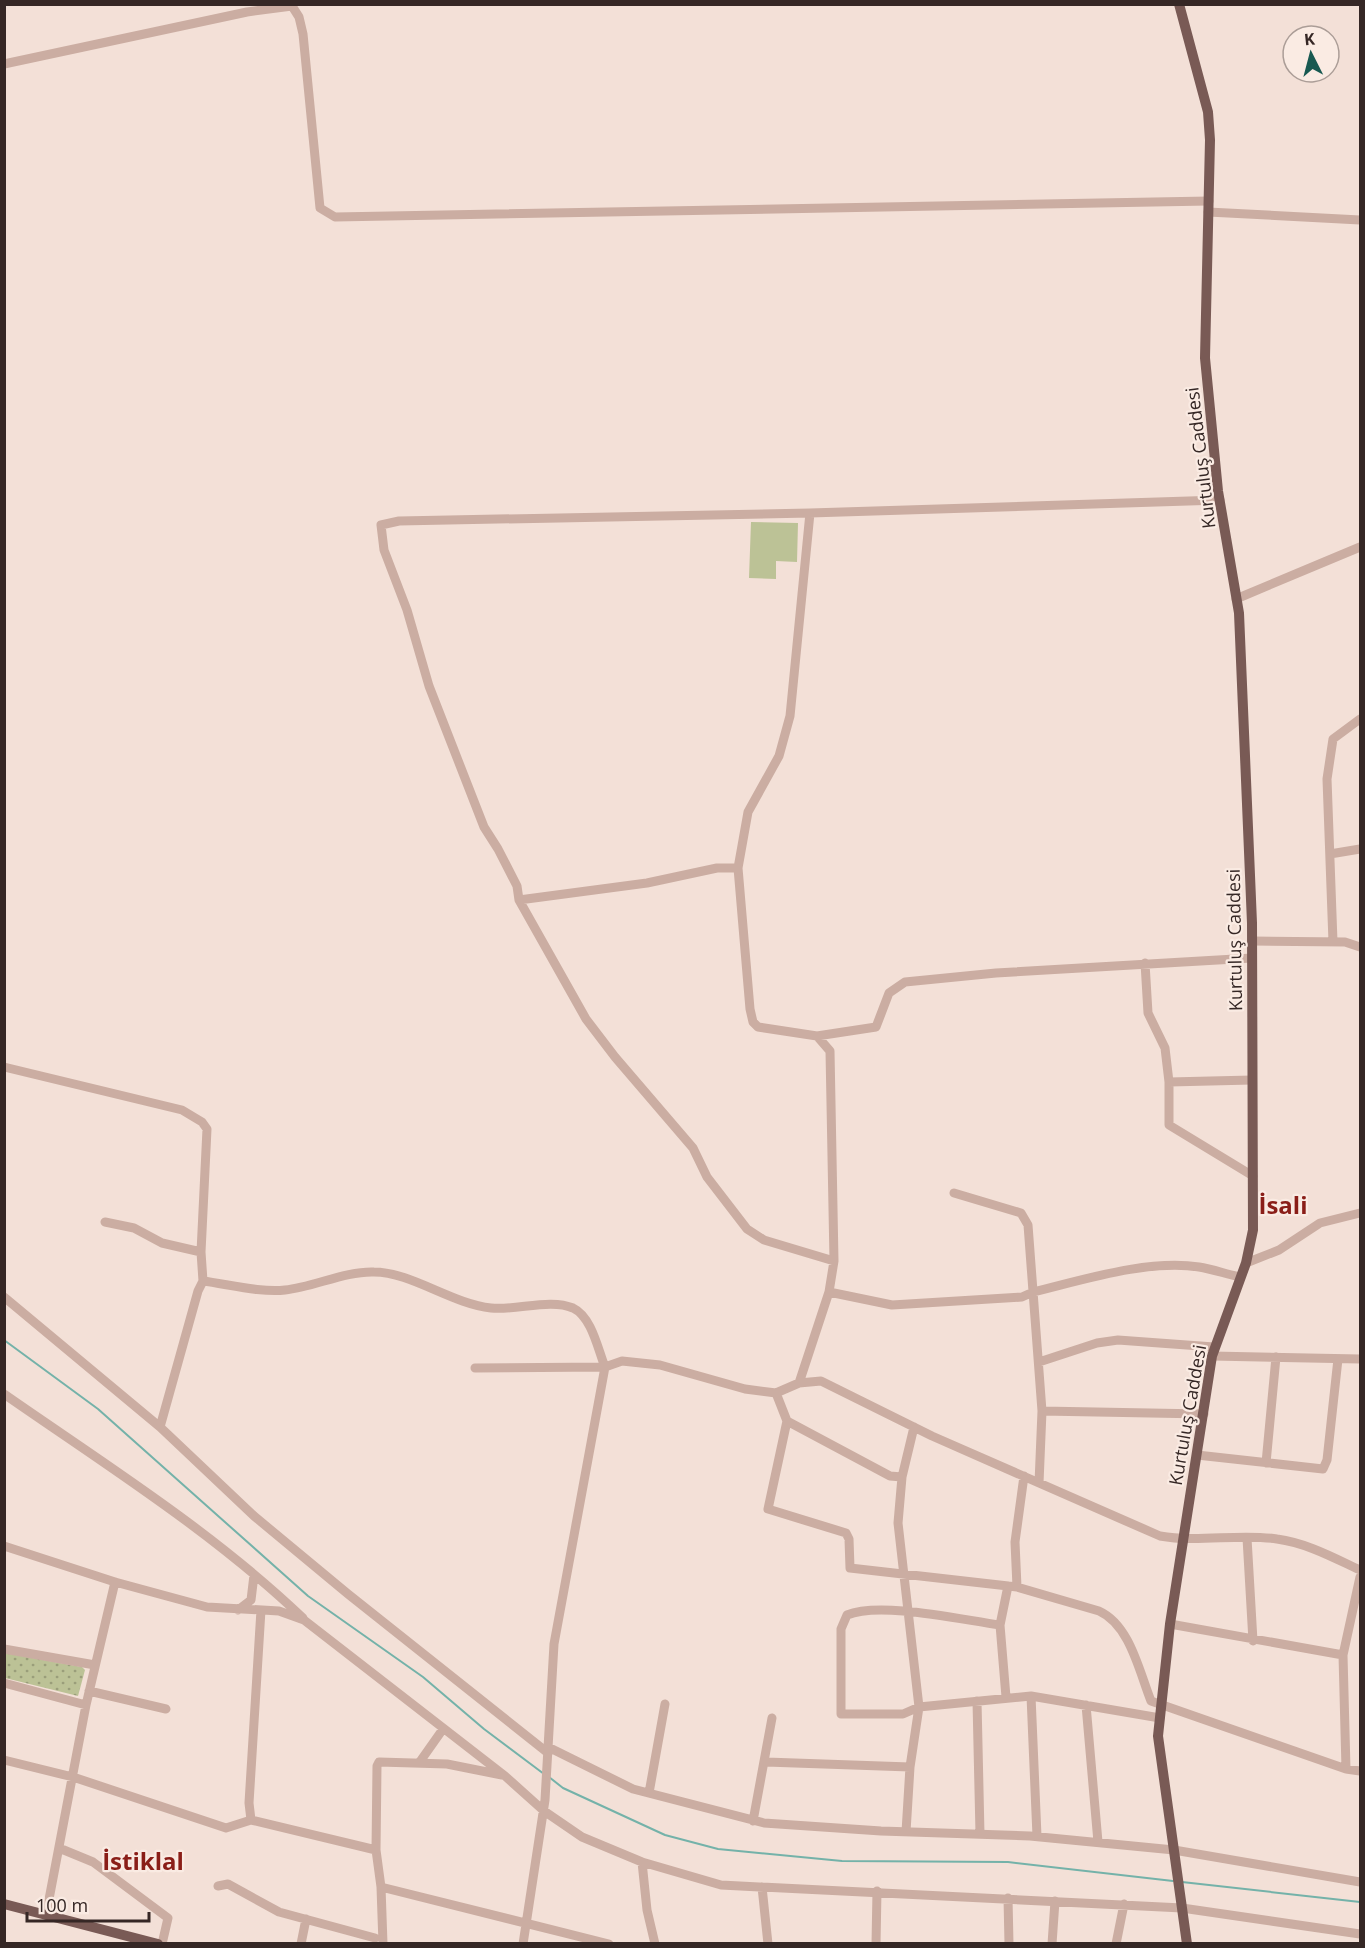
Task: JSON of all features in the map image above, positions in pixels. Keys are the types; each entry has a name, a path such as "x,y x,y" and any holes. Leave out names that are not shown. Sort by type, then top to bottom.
{"main road":[{"name":"Kurtuluş Caddesi","path":"1179,4 1208,112 1205,358 1220,500 1236,598 1252,940 1253,1176 1253,1230 1246,1263 1213,1351 1182,1540 1158,1736 1187,1944"},
{"path":"4,1904 160,1944"}],"street":[{"path":"4,64 247,12 292,6 300,18 303,34 320,208 335,218 1208,207 1360,220"},
{"path":"834,1261 764,1240 747,1229 707,1177 693,1148 615,1057 586,1019 519,900 517,886 484,827 429,686 407,610 384,550 381,525 399,521 810,513 1220,500"},
{"path":"810,513 790,716 779,756 748,812 738,868 753,1022 758,1027 817,1036 876,1028 889,993 905,982 1145,963 1252,958"},
{"path":"1236,598 1360,547"},
{"path":"1333,942 1327,779 1333,739 1360,719"},
{"path":"1330,854 1360,849"},
{"path":"519,900 646,883 717,868 738,868"},
{"path":"1252,940 1333,942 1360,947"},
{"path":"1145,963 1148,1013 1165,1048 1169,1082 1169,1125 1253,1176"},
{"path":"800,1383 829,1292 834,1261 831,1051 817,1036"},
{"path":"4,1067 182,1110 202,1122 207,1129 201,1252 203,1281 198,1291 160,1427"},
{"path":"1169,1082 1252,1080"},
{"path":"954,1193 1021,1213 1028,1225 1042,1411 1039,1483"},
{"path":"1246,1263 1279,1250 1320,1223 1360,1213"},
{"path":"105,1222 134,1228 162,1243 201,1252"},
{"path":"829,1292 892,1305 1022,1298 1033,1292 1118,1272 1164,1267 1197,1267 1240,1277"},
{"path":"203,1281 283,1291 373,1272 409,1280 437,1293 485,1307 502,1309 550,1305 573,1308 585,1318 605,1367 554,1644 544,1811 528,1925 523,1944"},
{"path":"4,1297 160,1427 271,1530 548,1753 633,1789 753,1821 906,1832 1037,1836 1098,1842 1174,1850 1360,1882"},
{"path":"1039,1362 1097,1343 1118,1340 1276,1357 1360,1359"},
{"path":"1266,1463 1276,1357"},
{"path":"1197,1455 1279,1466 1323,1469 1327,1460 1338,1359"},
{"path":"475,1368 605,1367 622,1361 660,1365 745,1389 776,1393 800,1383 821,1380 914,1427 1161,1536 1182,1540 1277,1538 1306,1546 1360,1570"},
{"path":"776,1393 787,1421 768,1509 846,1533 849,1539 850,1568 1013,1587 1110,1616 1123,1631 1151,1701 1162,1702 1346,1769 1360,1771"},
{"path":"4,1394 181,1516 254,1575 304,1620 505,1776 544,1811 582,1837 642,1862 721,1885 848,1893 877,1891 1124,1904 1181,1902 1356,1934 1350,1944"},
{"path":"1042,1411 1204,1414"},
{"path":"787,1421 890,1476 902,1477"},
{"path":"906,1832 910,1767 919,1707 898,1523 902,1477 914,1427"},
{"path":"1006,1697 1000,1625 1013,1587 1015,1542 1024,1476"},
{"path":"1247,1538 1253,1641"},
{"path":"4,1546 115,1582 207,1607 238,1611 279,1611 304,1620"},
{"path":"238,1611 251,1600 254,1575"},
{"path":"1346,1769 1343,1655 1360,1577"},
{"path":"46,1915 86,1704 115,1582"},
{"path":"251,1820 249,1803 261,1611"},
{"path":"1000,1625 909,1611 855,1611 847,1615 841,1629 841,1714 903,1714 919,1707 1031,1696 1160,1718"},
{"path":"1170,1624 1253,1641 1343,1655"},
{"path":"4,1649 95,1665"},
{"path":"4,1683 86,1704"},
{"path":"89,1690 166,1709"},
{"path":"1031,1696 1037,1836"},
{"path":"977,1701 980,1834"},
{"path":"649,1793 665,1704"},
{"path":"1086,1705 1098,1842"},
{"path":"753,1821 766,1762 772,1718"},
{"path":"419,1763 443,1729"},
{"path":"4,1760 73,1777 226,1828 251,1820 376,1850"},
{"path":"218,1886 228,1884 279,1912 379,1941 381,1887 376,1850 377,1766 379,1762 447,1764 505,1776"},
{"path":"766,1762 910,1767"},
{"path":"59,1848 93,1862 168,1918 160,1944"},
{"path":"642,1862 647,1910 655,1944"},
{"path":"381,1887 609,1944"},
{"path":"762,1887 768,1944"},
{"path":"876,1944 877,1891"},
{"path":"1008,1898 1009,1944"},
{"path":"1052,1944 1055,1901"},
{"path":"1116,1944 1124,1904"},
{"path":"301,1944 306,1919"}],"green space":[{"path":"751,522 798,523 797,562 776,561 776,579 749,578"},
{"path":"5,1653 82,1667 85,1670 78,1696 5,1678"}],"waterway":[{"path":"4,1340 98,1409 308,1596 423,1677 484,1729 544,1774"},
{"path":"549,1777 563,1788 665,1835 718,1849 842,1861 1008,1862 1173,1881"},
{"path":"1182,1882 1360,1902"}],"district":[{"name":"İsali","path":"1283,1204"},
{"name":"İstiklal","path":"143,1860"}]}
